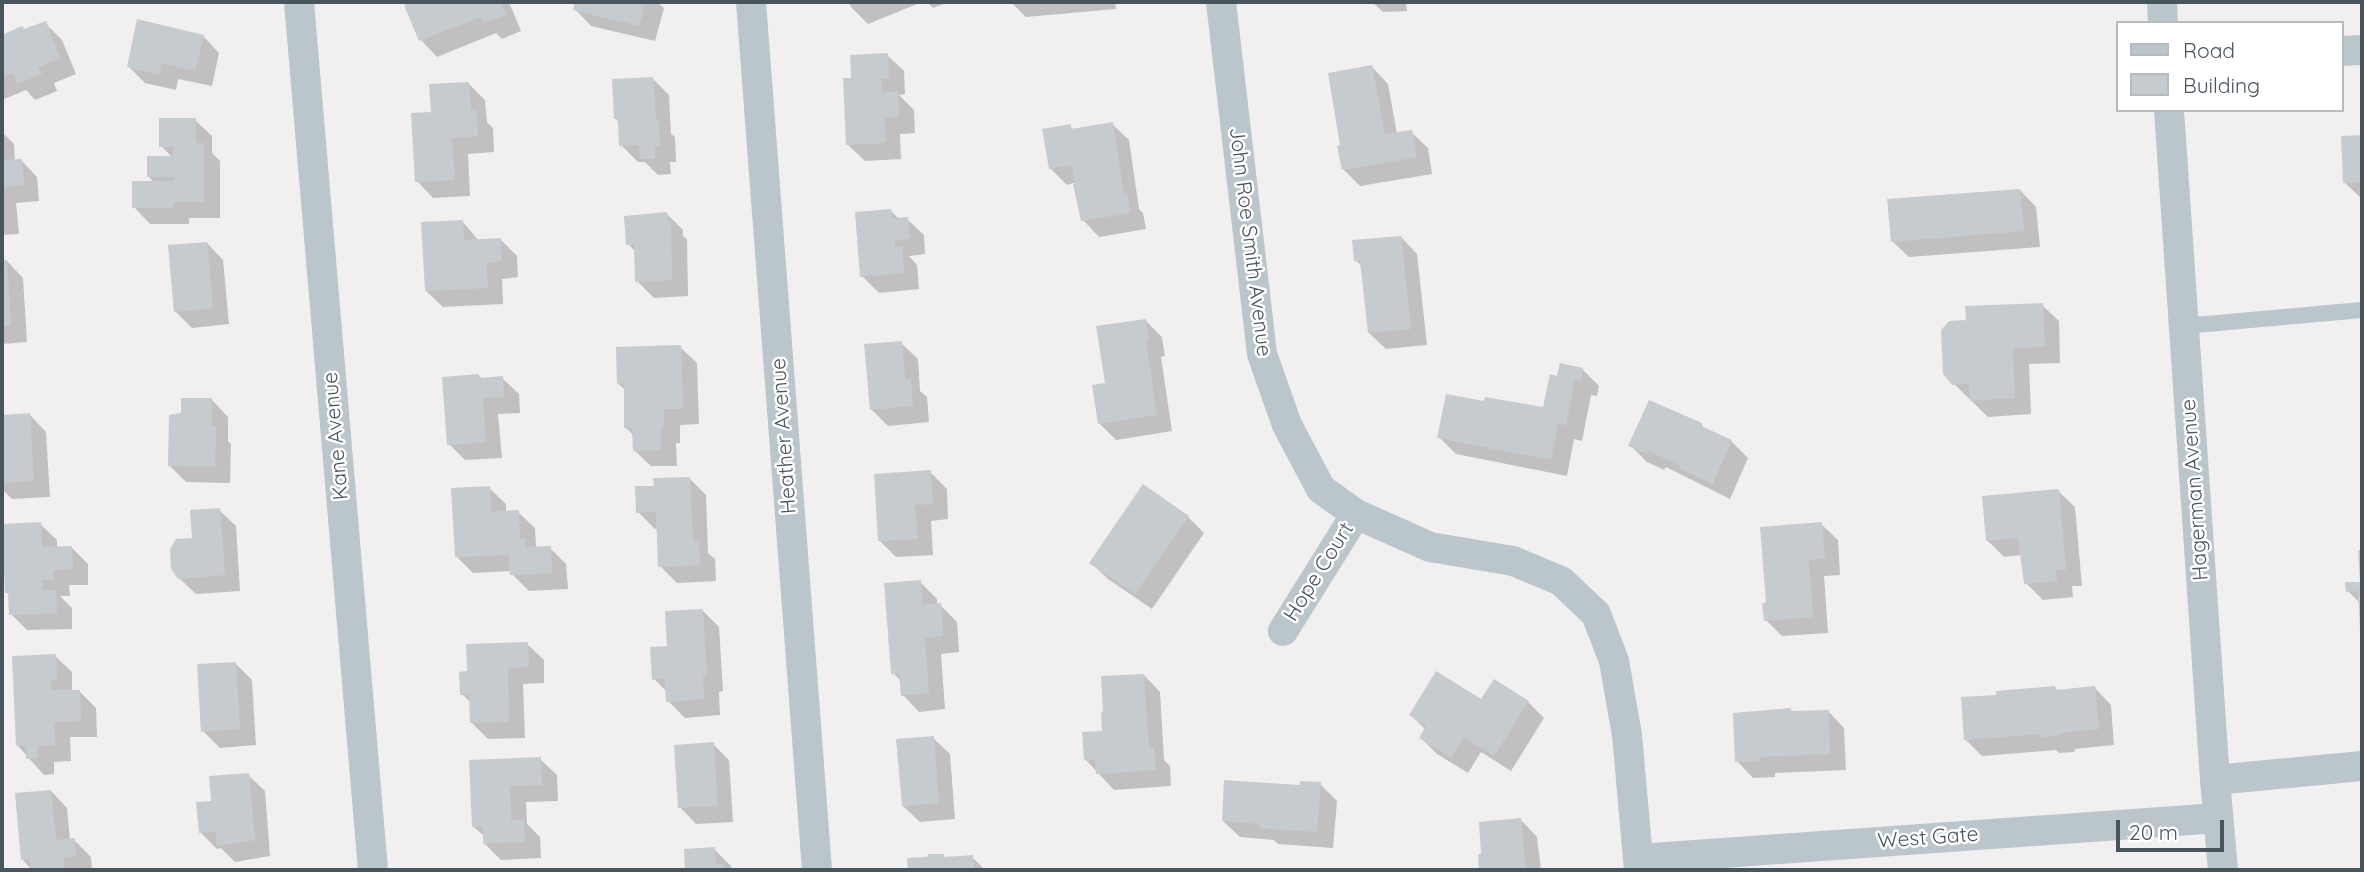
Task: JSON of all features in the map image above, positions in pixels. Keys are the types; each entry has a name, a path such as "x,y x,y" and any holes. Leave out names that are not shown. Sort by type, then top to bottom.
{"street":[{"name":"Kane Avenue","path":"299,2 373,870"},
{"name":"Heather Avenue","path":"751,2 817,870"},
{"name":"John Roe Smith Avenue","path":"1221,2 1262,354 1287,425 1321,489 1356,514 1430,547 1513,561 1561,581 1596,614 1614,661 1627,735 1639,864"},
{"path":"2162,2 2163,21"},
{"path":"2343,51 2362,50"},
{"name":"Hagerman Avenue","path":"2169,112 2217,818 2224,870"},
{"name":"Hope Court","path":"1283,631 1356,514"},
{"path":"2215,780 2362,766"},
{"name":"West Gate","path":"1639,864 2217,818"}],"lane":[{"path":"2184,326 2362,310"}],"building":[{"path":"412,2 501,2 506,14 484,23 481,17 419,41 404,5"},
{"path":"575,2 645,2 639,26 573,10"},
{"path":"137,19 204,35 195,71 162,63 159,75 127,67"},
{"path":"46,21 60,58 38,67 42,74 17,84 13,73 2,77 2,35 22,26 24,29"},
{"path":"888,53 889,78 881,79 882,93 898,91 899,117 885,118 886,143 846,145 843,78 851,78 850,55"},
{"path":"1372,65 1385,134 1412,130 1417,157 1342,170 1328,73"},
{"path":"653,77 660,146 654,146 655,159 640,159 639,145 619,146 618,119 614,119 612,79"},
{"path":"469,82 471,111 477,110 478,136 452,138 455,180 415,182 411,113 431,112 429,84"},
{"path":"159,118 196,118 196,143 204,143 204,202 173,202 173,208 132,208 132,181 174,181 174,177 147,177 147,156 173,156 173,147 159,147"},
{"path":"1113,122 1124,195 1128,195 1130,213 1081,221 1072,165 1049,169 1042,129 1071,124 1071,129"},
{"path":"2362,135 2362,182 2343,183 2341,136"},
{"path":"22,159 24,185 2,187 2,160"},
{"path":"2020,189 2024,231 1891,242 1887,199"},
{"path":"891,209 892,218 908,217 910,239 895,240 895,247 902,246 904,273 860,277 855,212"},
{"path":"667,212 668,221 671,221 672,280 635,282 634,245 626,245 624,216"},
{"path":"463,220 464,240 501,238 502,261 486,263 488,288 425,291 421,222"},
{"path":"1401,236 1411,329 1368,333 1360,261 1354,261 1352,240"},
{"path":"207,242 213,308 174,312 168,245"},
{"path":"2,260 7,260 11,326 2,327"},
{"path":"2043,303 2045,347 2013,348 2015,398 1970,401 1969,383 1952,385 1943,374 1941,330 1949,321 1966,320 1965,306"},
{"path":"1146,319 1149,340 1146,341 1157,415 1098,424 1092,385 1105,383 1096,326"},
{"path":"902,341 905,379 911,379 913,406 870,410 864,344"},
{"path":"681,345 683,409 664,409 661,450 633,451 632,428 624,428 624,383 617,384 616,347"},
{"path":"1560,363 1583,368 1581,380 1575,379 1566,425 1558,424 1551,460 1437,438 1446,394 1484,401 1485,397 1543,407 1550,374 1557,376"},
{"path":"479,374 479,378 503,376 504,397 483,398 486,442 447,445 442,377"},
{"path":"181,398 212,398 212,426 216,426 215,467 168,466 169,415 181,413"},
{"path":"1649,400 1702,423 1701,426 1732,440 1713,484 1649,451 1647,454 1628,446"},
{"path":"30,413 34,481 2,483 2,415"},
{"path":"931,470 933,504 915,505 918,539 878,541 874,474"},
{"path":"690,477 693,541 699,541 700,565 658,567 656,512 636,513 635,486 654,486 653,478"},
{"path":"1143,484 1189,516 1135,594 1089,563"},
{"path":"490,486 491,512 519,510 520,539 525,538 526,547 551,546 552,573 510,575 509,555 455,557 451,488"},
{"path":"2059,489 2066,570 2056,570 2057,581 2024,584 2018,538 1986,541 1982,496"},
{"path":"220,508 225,575 178,579 171,569 170,549 176,539 192,538 190,510"},
{"path":"41,522 42,547 72,546 73,569 53,570 54,580 43,580 43,591 56,590 57,613 9,615 8,593 5,593 2,524"},
{"path":"1822,522 1825,559 1809,560 1813,617 1764,621 1762,604 1766,602 1760,527"},
{"path":"2358,550 2362,550 2362,630 2358,591 2346,592 2345,582 2360,582"},
{"path":"921,580 923,604 941,603 943,636 925,638 929,693 901,696 899,674 891,674 884,583"},
{"path":"703,609 707,675 703,676 704,699 666,702 665,678 652,680 650,647 667,646 665,611"},
{"path":"528,642 529,667 508,668 509,722 470,723 469,695 460,695 459,672 467,671 466,644"},
{"path":"56,654 57,680 51,681 52,690 80,690 81,721 54,722 55,745 38,746 38,758 26,759 26,746 16,746 12,656"},
{"path":"236,662 240,729 201,732 197,664"},
{"path":"1436,671 1481,699 1494,679 1529,701 1494,756 1464,737 1451,758 1419,738 1426,726 1409,715"},
{"path":"1144,674 1149,748 1154,748 1156,770 1096,774 1095,760 1084,760 1082,732 1102,731 1101,676"},
{"path":"2055,686 2056,690 2095,686 2099,729 2059,733 2058,736 2040,737 2041,734 1964,740 1961,697"},
{"path":"1791,708 1791,711 1829,710 1830,754 1760,757 1760,761 1735,762 1733,713"},
{"path":"934,736 939,803 902,806 896,739"},
{"path":"714,742 718,806 678,808 674,745"},
{"path":"541,757 542,785 510,786 511,820 524,819 525,842 483,844 483,826 472,827 469,760"},
{"path":"249,773 255,840 216,846 216,832 199,833 196,802 211,801 209,776"},
{"path":"1224,780 1300,785 1300,781 1321,782 1317,832 1259,828 1260,824 1222,821"},
{"path":"51,790 56,840 75,838 76,856 64,857 65,870 31,870 30,860 21,860 15,793"},
{"path":"1521,818 1526,870 1479,870 1479,822"},
{"path":"715,847 716,864 724,864 724,870 685,870 684,849"},
{"path":"928,854 944,854 944,857 973,855 974,870 908,870 907,858 927,857"}]}
